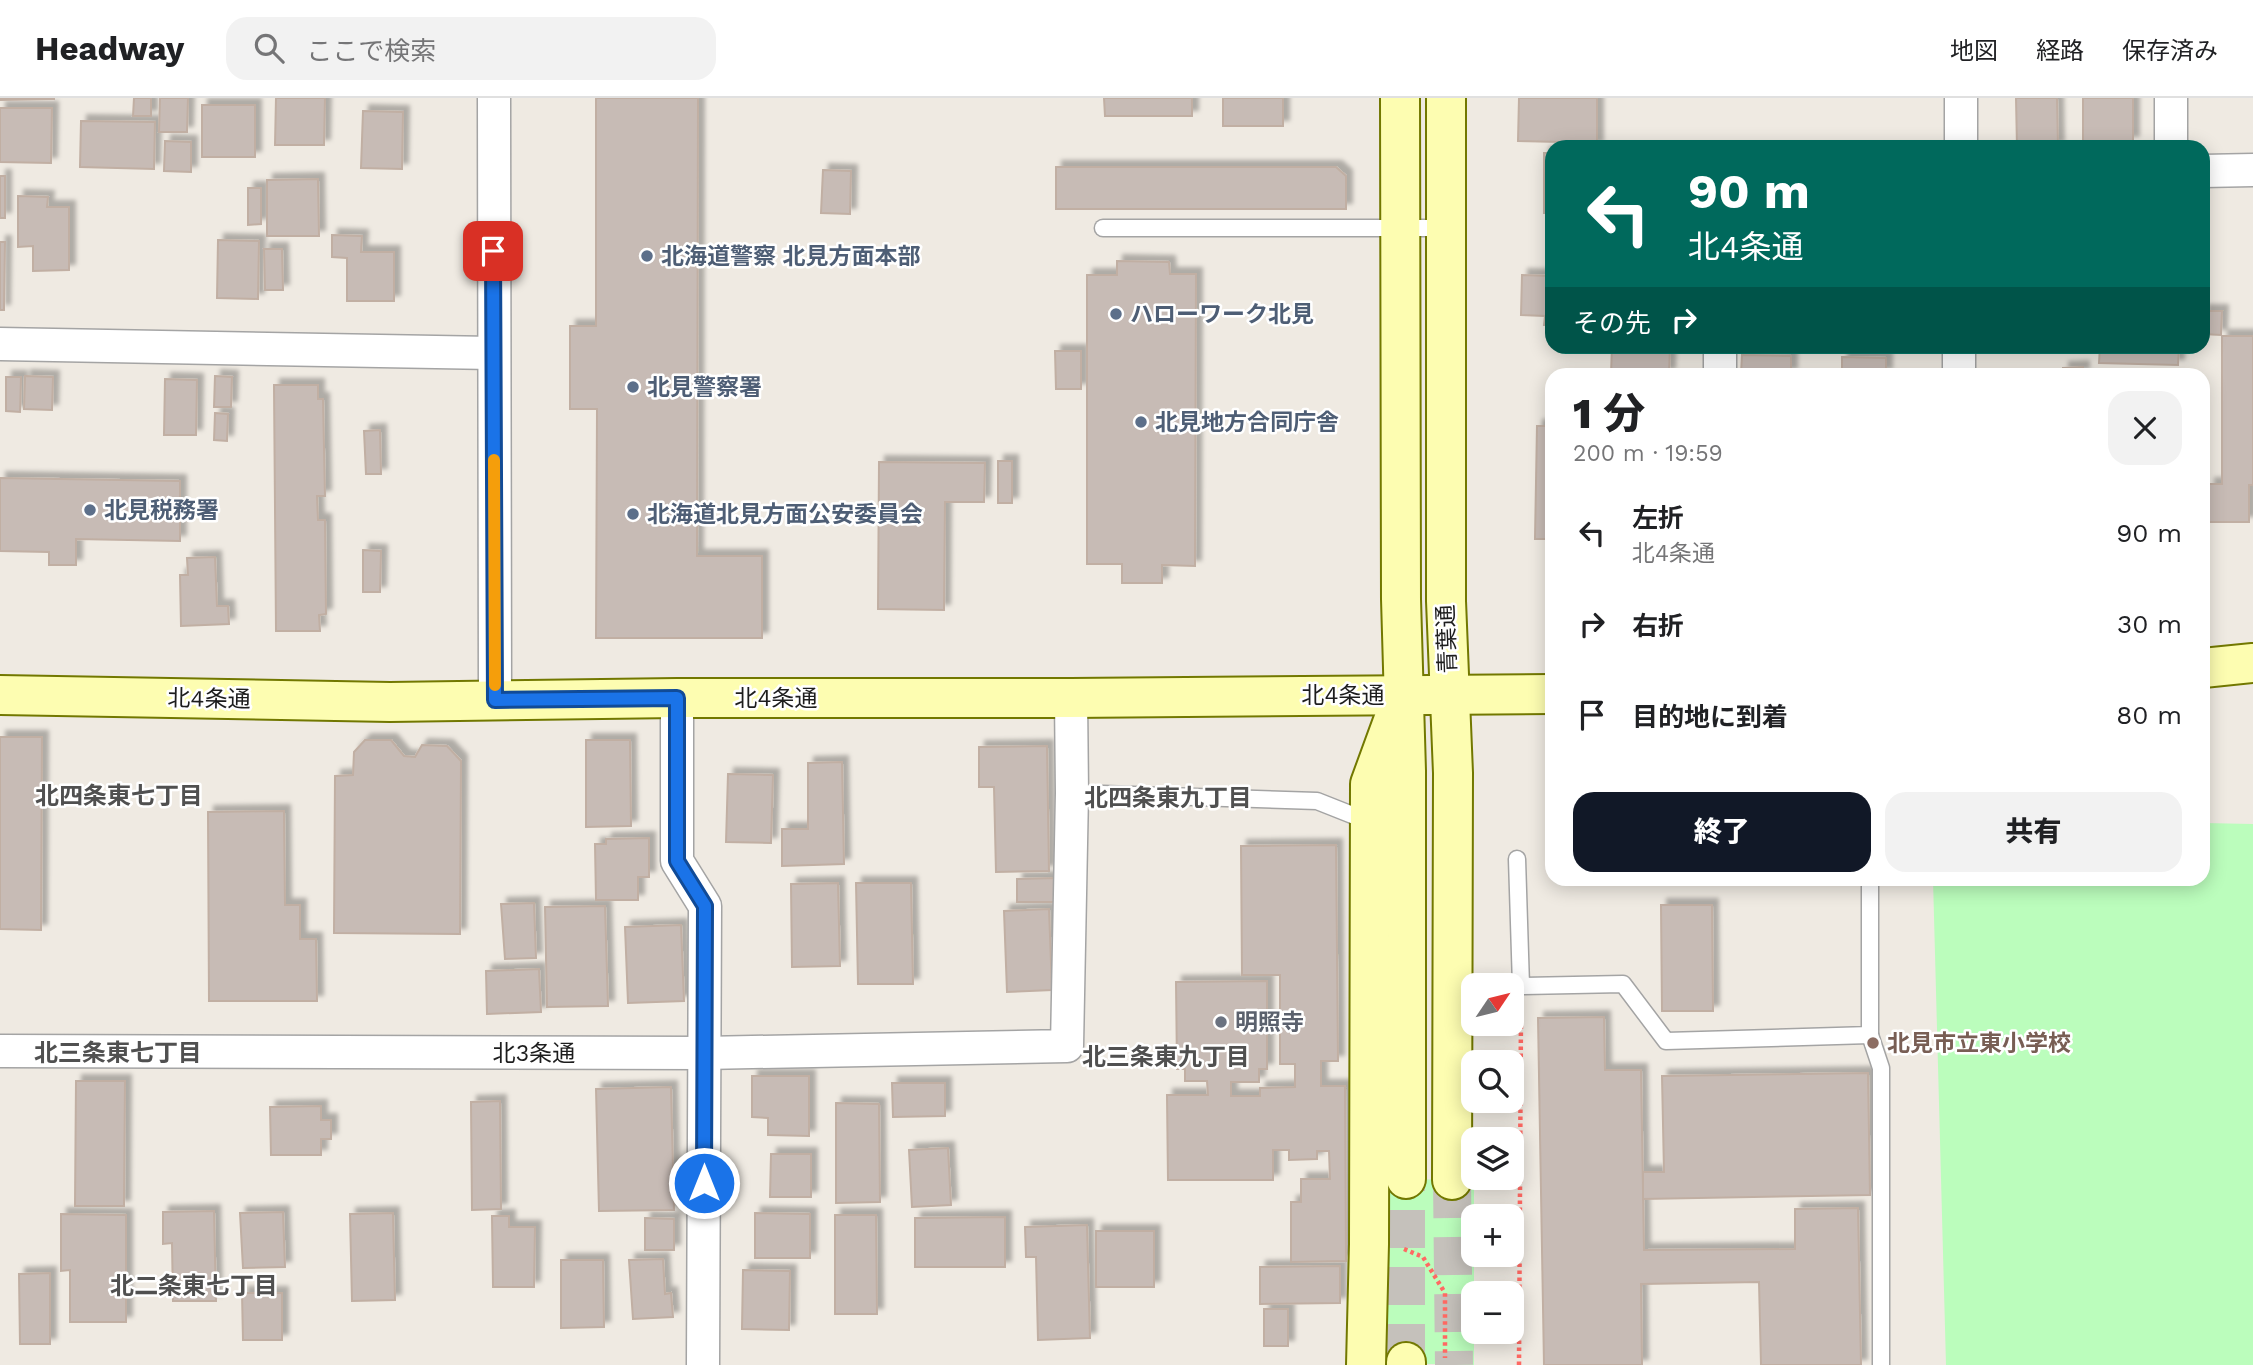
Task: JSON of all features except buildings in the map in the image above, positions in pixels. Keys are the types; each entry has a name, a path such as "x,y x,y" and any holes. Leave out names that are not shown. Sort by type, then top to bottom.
{"street":[{"path":"494,98 492,353 495,700"},
{"name":"青葉通","path":"1400,98 1403,694 1406,771 1406,1179"},
{"name":"青葉通","path":"1446,98 1446,601 1453,773 1452,1180"},
{"path":"1961,98 1962,140"},
{"path":"2171,98 2171,140"},
{"path":"2210,171 2253,170"},
{"path":"0,344 492,353"},
{"path":"2210,667 2253,663"},
{"path":"1366,1365 1369,1244 1370,783 1403,694"},
{"name":"北4条通","path":"0,695 390,702 1545,694"},
{"path":"677,698 677,861 705,906 703,1365"},
{"path":"1071,698 1072,793"},
{"name":"北3条通","path":"0,1051 704,1053 1067,1046 1072,793"}],"lane":[{"path":"1103,228 1446,228"},
{"path":"1072,793 1317,801 1370,822"},
{"path":"1517,859 1521,973"},
{"path":"1870,886 1870,1035 1881,1068 1881,1365"},
{"path":"1524,986 1623,984 1666,1041 1870,1035"}],"path":[{"path":"1519,1365 1521,1036"},
{"path":"1369,1244 1395,1245 1423,1257 1445,1293 1445,1365"}],"green space":[{"path":"2210,823 2253,824 2253,1365 1946,1365 1933,886 2210,886"},
{"path":"1388,1179 1461,1180 1461,1190 1474,1190 1474,1204 1461,1204 1461,1267 1474,1267 1474,1281 1461,1281 1461,1344 1474,1344 1474,1365 1388,1363"}],"tunnel":[{"path":"1406,1179 1406,1362"},
{"path":"1452,1180 1454,1365"}],"slow traffic":[{"path":"494,460 495,685"}],"place":[{"name":"北海道警察 北見方面本部","path":"647,256"},
{"name":"ハローワーク北見","path":"1116,314"},
{"name":"北見警察署","path":"633,387"},
{"name":"北見地方合同庁舎","path":"1141,422"},
{"name":"北見税務署","path":"90,510"},
{"name":"北海道北見方面公安委員会","path":"633,514"},
{"name":"明照寺","path":"1221,1022"},
{"name":"北見市立東小学校","path":"1873,1043"}],"district":[{"name":"北四条東七丁目","path":"119,796"},
{"name":"北四条東九丁目","path":"1168,798"},
{"name":"北三条東七丁目","path":"118,1053"},
{"name":"北三条東九丁目","path":"1166,1057"},
{"name":"北二条東七丁目","path":"194,1286"}],"route":[{"path":"493,251 495,700 677,698 677,861 705,906 704,1183"}]}
